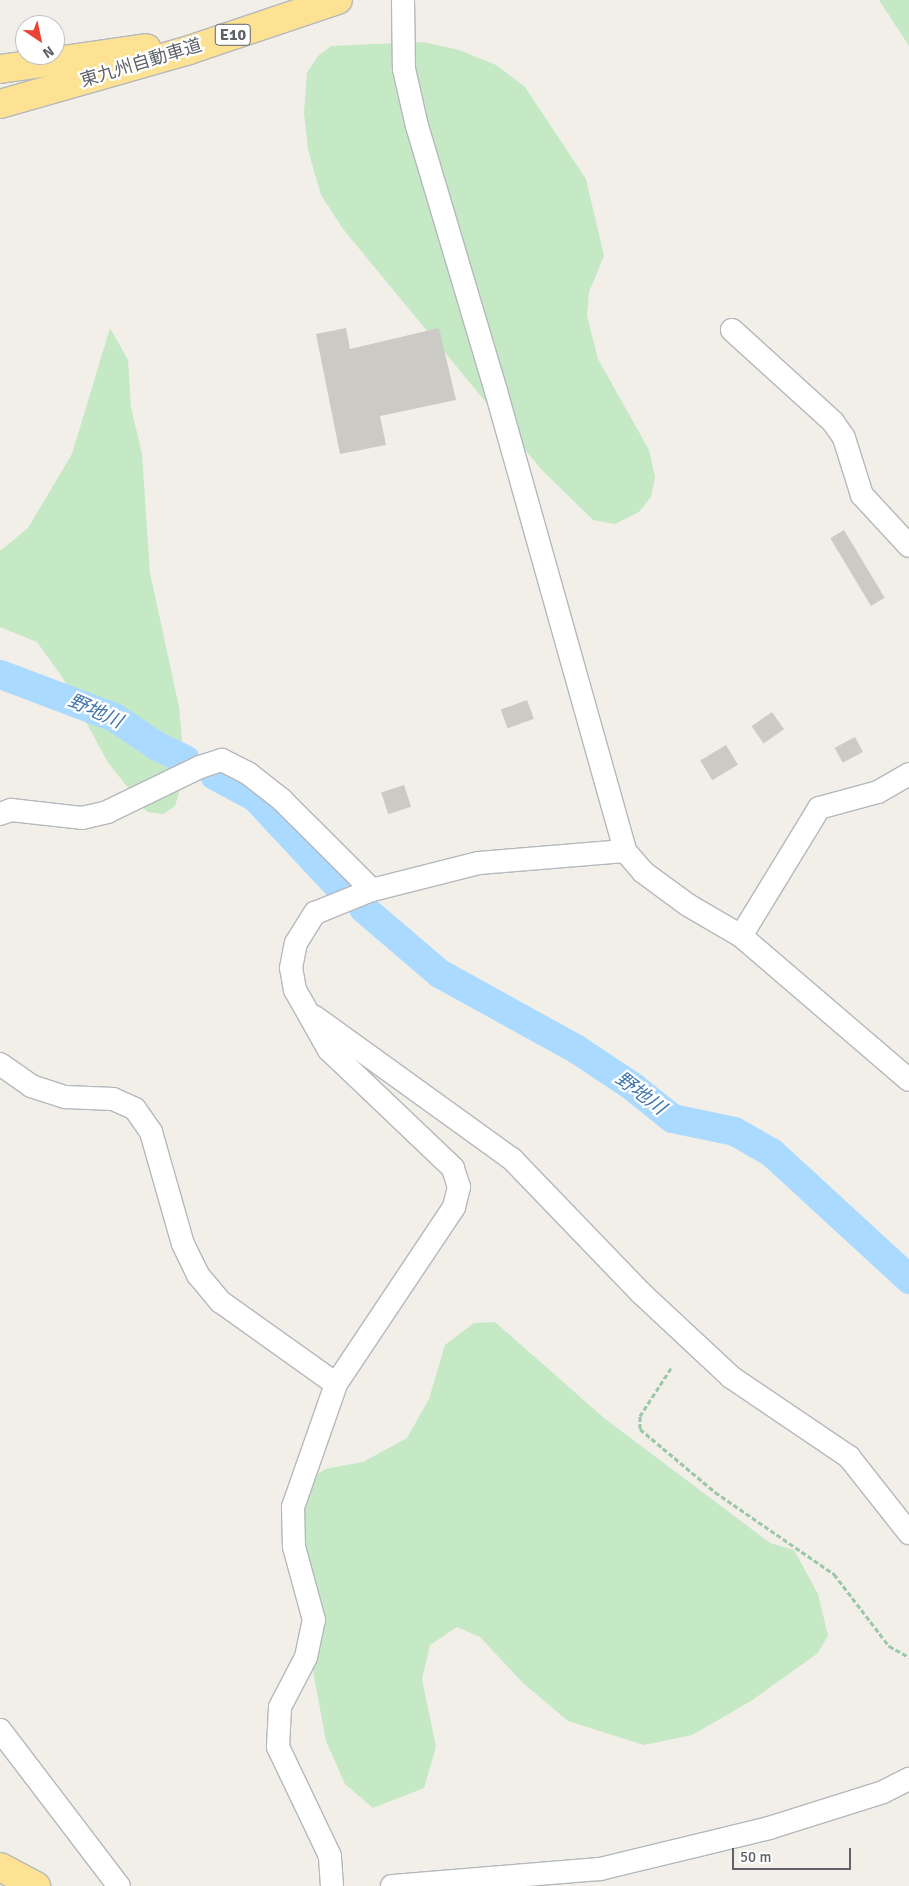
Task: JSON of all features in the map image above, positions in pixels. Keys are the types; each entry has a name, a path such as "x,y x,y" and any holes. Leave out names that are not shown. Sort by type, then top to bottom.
{"highway":[{"path":"0,69 184,41 315,0"},
{"name":"東九州自動車道","path":"0,104 128,68 338,0"},
{"path":"0,116 128,68"},
{"path":"0,1867 36,1886"}],"street":[{"path":"403,0 404,69 418,126 625,851 643,872 688,905 741,936 909,1080"},
{"path":"732,330 833,422 844,438 862,495 909,546"},
{"path":"0,814 10,810 82,818 107,812 200,767 222,760 249,774 282,800 372,890"},
{"path":"741,936 818,808 878,792 909,774"},
{"path":"332,1886 330,1856 278,1747 280,1707 306,1657 314,1620 294,1547 292,1507 336,1384 454,1207 459,1187 453,1168 329,1050 295,990 292,968 296,943 315,913 372,890 478,863 625,851"},
{"path":"309,1012 512,1160 641,1293 731,1377 849,1456 909,1533"},
{"path":"0,1064 40,1089 65,1097 114,1099 135,1109 151,1132 183,1244 198,1275 221,1302 336,1384"},
{"path":"0,1730 119,1886"},
{"path":"392,1886 600,1869 769,1828 883,1792 909,1779"}],"path":[{"path":"671,1368 640,1416 640,1429 715,1492 834,1574 888,1646 909,1656"}],"green space":[{"path":"879,0 909,0 909,46"},
{"path":"423,42 459,50 496,65 525,87 586,179 604,256 589,292 587,316 598,359 649,450 655,477 651,497 639,512 615,524 593,520 541,469 343,229 321,195 308,150 304,113 307,73 318,56 331,46"},
{"path":"110,328 128,360 131,407 142,454 150,573 179,707 185,773 175,806 163,814 147,812 107,761 63,678 37,642 0,627 0,551 28,528 72,454"},
{"path":"495,1322 604,1418 770,1543 794,1550 818,1594 828,1635 818,1653 751,1701 692,1735 644,1745 568,1721 522,1682 480,1637 457,1627 430,1645 422,1679 436,1747 424,1788 373,1808 345,1784 326,1741 290,1547 292,1491 325,1469 363,1462 407,1438 429,1399 445,1345 474,1323"}],"building":[{"path":"346,328 350,349 439,328 456,400 380,416 386,445 340,454 316,334"},
{"path":"844,530 885,598 871,606 830,538"},
{"path":"527,700 534,719 508,728 501,710"},
{"path":"772,712 784,729 764,744 752,726"},
{"path":"855,737 863,752 843,763 835,748"},
{"path":"726,745 738,765 712,780 700,760"},
{"path":"404,785 411,807 388,814 381,792"}],"waterway":[{"name":"野地川","path":"0,674 114,717 157,746 185,759"},
{"name":"野地川","path":"214,775 255,797 340,888"},
{"name":"野地川","path":"363,908 439,973 575,1048 632,1086 672,1118 734,1131 771,1152 909,1279"}]}
